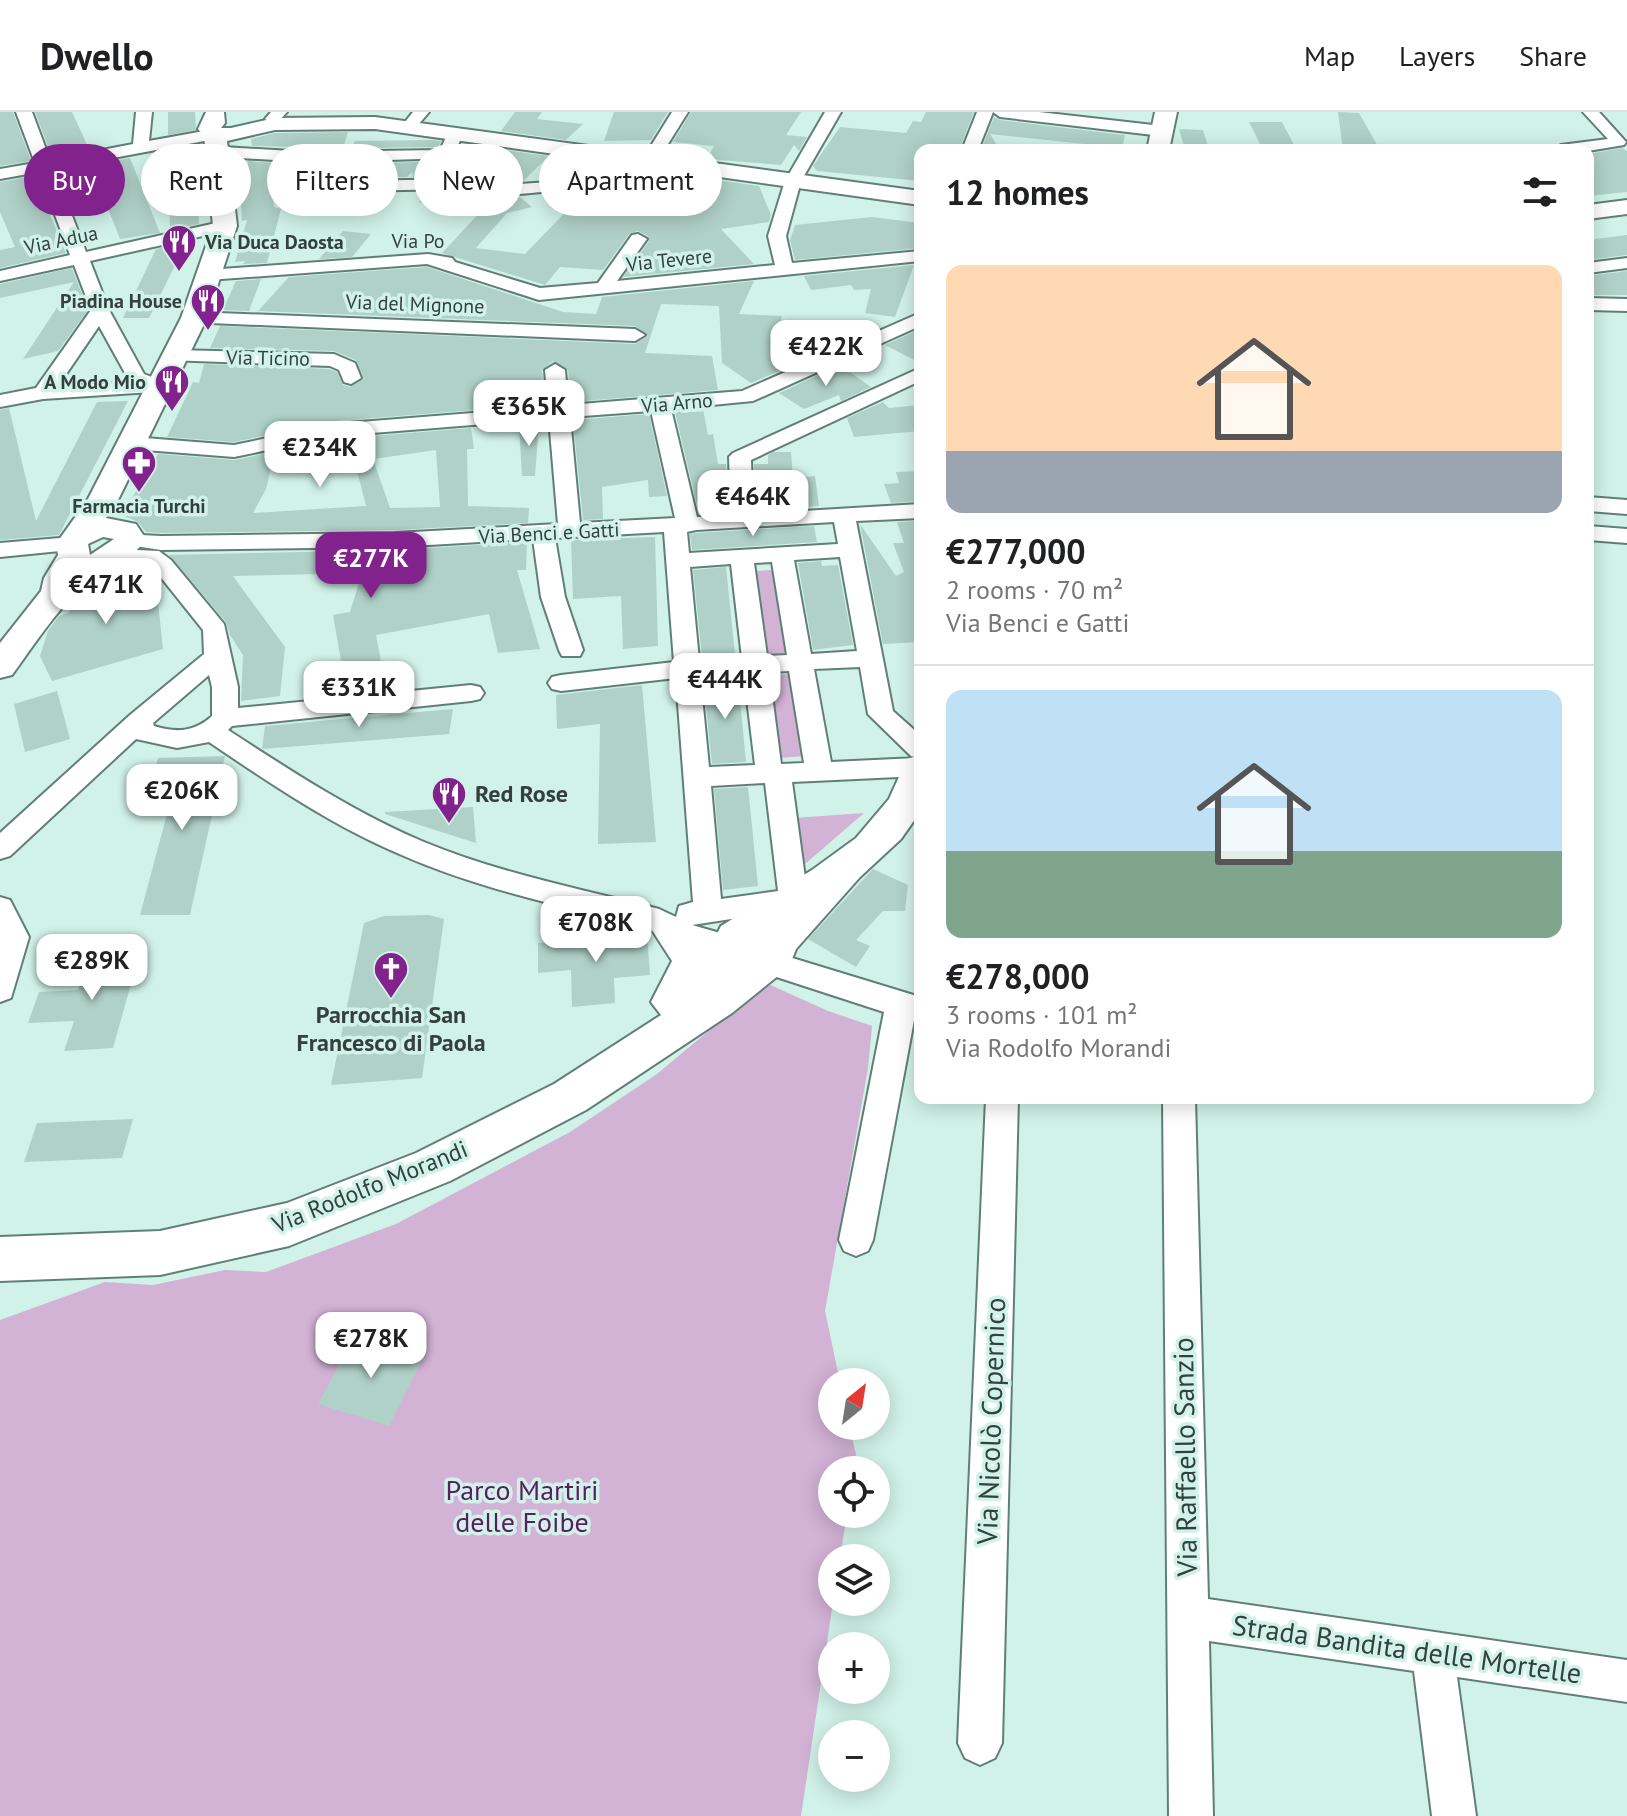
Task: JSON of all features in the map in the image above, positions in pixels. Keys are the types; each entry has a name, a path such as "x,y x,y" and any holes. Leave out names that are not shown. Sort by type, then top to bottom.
{"street":[{"path":"24,112 36,144"},
{"path":"141,144 144,112"},
{"path":"660,144 680,112"},
{"path":"784,267 777,236 795,178 833,112"},
{"path":"972,144 985,112"},
{"path":"1000,112 1162,131"},
{"path":"168,144 276,116 361,115 417,117 567,144"},
{"path":"1596,118 1624,141"},
{"path":"227,131 275,124 346,122 539,146"},
{"path":"227,131 273,144"},
{"path":"75,545 94,560 115,536 132,443 194,318 225,226 227,131"},
{"path":"451,144 455,134"},
{"path":"1594,145 1624,141"},
{"path":"125,151 141,148"},
{"path":"722,168 914,194"},
{"path":"0,174 24,169"},
{"path":"410,185 414,174"},
{"path":"398,185 539,188"},
{"path":"1594,211 1627,207"},
{"path":"65,216 100,310 136,378 160,387"},
{"path":"1594,221 1627,217"},
{"name":"Via Adua","path":"0,276 225,226"},
{"path":"606,284 638,239"},
{"path":"352,265 372,241"},
{"name":"Via Tevere","path":"428,259 539,294 703,279 784,267 914,256"},
{"name":"Via Po","path":"208,275 428,259 627,287"},
{"path":"1594,267 1627,263"},
{"path":"619,266 703,279"},
{"path":"1594,304 1627,305"},
{"path":"43,393 100,310"},
{"name":"Via del Mignone","path":"194,318 635,335"},
{"name":"Via Arno","path":"132,443 234,451 335,430 746,397 914,322"},
{"name":"Via Ticino","path":"175,356 334,360 348,367 351,378"},
{"path":"555,370 570,532"},
{"path":"742,523 740,457 914,377"},
{"path":"0,401 43,393 160,387"},
{"path":"660,404 682,526 678,561 696,777 679,919 693,959 691,970 674,995 665,1035"},
{"path":"1594,504 1627,507"},
{"name":"Via Benci e Gatti","path":"115,536 161,543 395,540 914,511"},
{"path":"844,517 881,714 914,744"},
{"path":"543,533 553,597 571,650"},
{"path":"1594,533 1627,536"},
{"path":"0,667 57,592 115,536"},
{"path":"0,550 75,545 115,536 151,556 169,572 215,629 216,656 225,687 219,725"},
{"path":"169,572 176,561 191,550 220,541"},
{"path":"57,592 75,545"},
{"path":"678,561 850,550"},
{"path":"782,555 819,771"},
{"path":"742,557 755,665 794,900"},
{"path":"0,849 139,721 216,656"},
{"path":"561,683 687,669 870,658"},
{"path":"139,721 143,732 182,740 219,725 471,693"},
{"path":"219,725 349,818 415,849 479,871 679,919 821,978 911,1007 856,1240"},
{"path":"696,777 914,767"},
{"path":"754,948 912,808"},
{"path":"754,948 794,900 848,865"},
{"path":"679,919 794,900"},
{"path":"0,908 14,937 0,990"},
{"name":"Via Rodolfo Morandi","path":"0,1259 160,1253 289,1224 433,1167 570,1097 717,1001 754,948"},
{"name":"Via Nicolò Copernico","path":"980,1743 1002,1104"},
{"name":"Via Raffaello Sanzio","path":"1179,1104 1191,1816"},
{"name":"Strada Bandita delle Mortelle","path":"1188,1617 1627,1681"},
{"path":"1433,1653 1454,1816"}],"green space":[{"path":"775,570 788,654 766,656 753,571"},
{"path":"792,674 806,756 778,758 767,675"},
{"path":"864,813 797,871 794,818"},
{"name":"Parco Martiri delle Foibe","path":"766,983 828,1011 872,1026 868,1068 825,1311 837,1368 818,1368 818,1440 852,1440 856,1454 818,1456 818,1528 845,1528 842,1544 818,1544 818,1616 831,1616 829,1632 818,1632 818,1702 801,1816 0,1816 0,1320 105,1282 153,1285 225,1270 266,1272 396,1224 570,1132 657,1074"}],"building":[{"path":"0,112 13,112 25,144 24,162 0,166"},
{"path":"35,112 72,112 87,144 47,144"},
{"path":"168,112 195,112 196,130 168,135"},
{"path":"515,112 542,112 537,119 583,124 566,140 501,131"},
{"path":"614,112 668,112 651,140 604,141"},
{"path":"691,112 801,112 786,135 807,137 799,151 794,145 781,165 722,160 722,144 673,142"},
{"path":"926,112 974,112 961,144 914,144 914,180 817,171 813,166 840,127 906,133 913,121 921,122"},
{"path":"1338,112 1359,113 1377,144 1342,144"},
{"path":"994,117 1125,135 1123,144 1084,144 990,134 996,144 983,144"},
{"path":"1249,122 1282,122 1293,144 1260,144"},
{"path":"1179,129 1203,130 1207,144 1183,144"},
{"path":"348,132 344,144 252,146 251,139 275,133"},
{"path":"355,141 441,141 440,144 414,144 414,147 398,147 398,144 354,144"},
{"path":"1622,148 1627,151 1627,192 1594,195 1594,153"},
{"path":"523,153 539,155 539,166 523,181"},
{"path":"130,158 141,186 141,216 153,216 160,233 120,239 111,216 125,216 125,159"},
{"path":"251,161 267,162 267,216 279,216 267,263 235,262 247,220 242,221 242,216 251,216"},
{"path":"414,162 414,177 412,172 407,177 398,177 398,163"},
{"path":"24,177 24,216 50,216 66,253 0,268 0,250 15,247 0,212 0,182"},
{"path":"722,181 759,186 771,215 769,222 721,229 754,264 623,277 649,241 648,236 638,231 630,233 603,270 560,267 545,285 442,253 476,216 504,216 476,248 525,254 562,216 722,216"},
{"path":"523,200 532,207 523,209"},
{"path":"170,216 199,216 199,224 170,230"},
{"path":"872,217 914,222 914,249 795,260 790,240 795,225"},
{"path":"343,231 371,234 352,257 319,259"},
{"path":"1627,235 1627,255 1594,259 1594,239"},
{"path":"186,243 149,318 123,318 156,249 165,247 171,261 170,246"},
{"path":"914,265 895,317 865,313 871,289 854,290 851,285 811,290 804,276"},
{"path":"427,267 563,312 596,314 602,297 754,281 739,314 782,316 775,343 802,338 815,356 751,383 722,363 719,306 661,304 645,353 712,356 718,390 571,402 568,370 553,361 542,370 544,395 541,394 540,405 335,421 234,442 167,437 193,382 199,383 204,364 329,369 337,372 343,385 350,387 364,379 356,360 334,351 210,348 220,326 635,344 648,336 635,326 258,311 289,277"},
{"path":"72,268 88,310 58,351 23,359 74,282 0,298 0,284"},
{"path":"1627,271 1627,295 1594,295 1594,275"},
{"path":"261,279 249,311 223,310 236,281"},
{"path":"914,332 914,360 885,345"},
{"path":"840,365 871,387 841,401 839,395 804,409 779,393"},
{"path":"128,401 59,535 0,540 0,410 9,408 36,521 97,402"},
{"path":"883,402 889,408 914,406 914,432 854,437 847,418"},
{"path":"703,409 708,435 713,434 718,464 726,464 728,512 699,514 675,412"},
{"path":"649,414 667,496 649,497 648,480 602,487 603,519 583,520 573,420"},
{"path":"539,423 535,476 522,476 519,424"},
{"path":"471,428 474,449 467,449 468,506 529,508 528,523 395,530 161,533 146,532 138,522 122,515 158,454 235,460 335,439","holes":["436,450 440,507 390,508 373,459","352,451 366,506 253,513 266,489 272,464"]},
{"path":"791,452 793,478 815,476 819,506 756,511 754,464 768,464 768,455"},
{"path":"914,471 914,501 891,503 884,484 899,483 896,472"},
{"path":"914,521 914,642 883,644 860,524 896,576 904,572 893,543 904,543 897,522"},
{"path":"814,526 817,542 692,550 690,534"},
{"path":"655,537 658,646 623,649 621,596 573,599 571,540"},
{"path":"527,542 526,570 517,570 540,649 498,653 489,614 376,635 382,667 343,672 333,615 350,612 362,573 233,576 285,647 280,696 241,701 243,655 226,622 169,555 395,550"},
{"path":"821,561 822,566 838,565 853,645 813,650 798,563"},
{"path":"139,566 155,574 163,649 52,681 40,656 48,631 59,616 68,613 92,583"},
{"path":"726,567 735,655 702,657 693,570"},
{"path":"738,678 746,762 712,764 703,679"},
{"path":"642,685 656,842 598,844 600,724 557,729 556,695"},
{"path":"57,691 70,739 25,752 14,704"},
{"path":"453,709 449,734 262,749 265,726"},
{"path":"225,756 190,915 140,915 174,788 150,789 158,758"},
{"path":"748,787 758,886 723,890 714,789"},
{"path":"473,807 476,843 385,814 385,812"},
{"path":"873,869 908,885 905,911 883,911 856,940 870,946 856,967 808,939"},
{"name":"Parrocchia San Francesco di Paola","path":"429,915 444,919 422,1078 331,1085 364,923 384,916"},
{"path":"647,933 650,975 614,978 615,1003 572,1007 571,970 538,973 538,943"},
{"path":"140,952 113,1048 64,1051 74,1021 28,1023 39,992 78,990 89,955"},
{"path":"133,1119 122,1158 24,1162 37,1123"},
{"path":"355,1334 424,1356 389,1426 318,1404"}],"place":[{"name":"Via Duca Daosta","path":"179,273"},
{"name":"Piadina House","path":"208,332"},
{"name":"A Modo Mio","path":"172,413"},
{"name":"Farmacia Turchi","path":"139,494"},
{"name":"Red Rose","path":"449,825"},
{"name":"Parrocchia San Francesco di Paola","path":"391,1000"}]}
